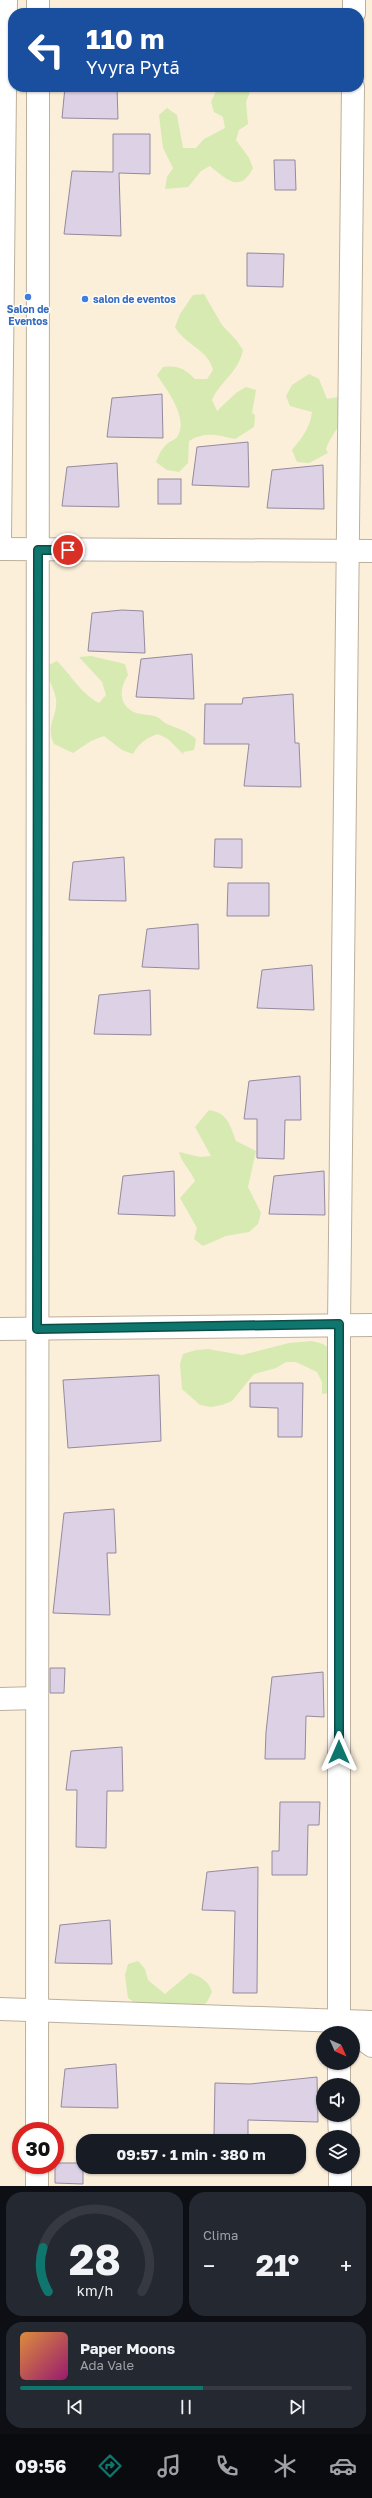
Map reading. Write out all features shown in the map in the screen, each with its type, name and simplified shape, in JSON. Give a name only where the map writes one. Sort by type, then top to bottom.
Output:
[{"type":"street","points":[[0,539],[6,0]]},
{"type":"street","points":[[37,2122],[38,92]]},
{"type":"street","points":[[339,2026],[339,1324],[353,92]]},
{"type":"street","points":[[0,549],[372,551]]},
{"type":"street","points":[[0,1329],[339,1324],[372,1325]]},
{"type":"street","points":[[0,1699],[37,1698]]},
{"type":"street","points":[[0,2009],[321,2026]]},
{"type":"street","points":[[346,2026],[372,2022]]},
{"type":"street","points":[[360,2039],[372,2046]]},
{"type":"street","points":[[37,2174],[37,2186]]},
{"type":"street","points":[[340,2174],[340,2186]]},
{"type":"green space","points":[[216,92],[250,92],[246,102],[248,124],[239,130],[236,140],[249,158],[253,168],[248,176],[243,180],[233,182],[210,166],[201,171],[188,187],[165,189],[167,177],[173,168],[163,148],[159,115],[167,108],[177,115],[183,148],[196,148],[204,139],[225,128],[223,117],[214,112],[211,102]]},
{"type":"green space","points":[[204,294],[222,325],[243,350],[237,365],[212,400],[217,411],[236,393],[246,387],[256,390],[252,413],[255,415],[254,427],[235,439],[211,435],[195,438],[189,441],[188,463],[179,472],[167,470],[156,462],[163,448],[177,437],[181,422],[179,413],[171,396],[157,375],[163,367],[177,367],[184,370],[195,379],[207,379],[213,370],[206,357],[184,338],[175,327],[180,314],[193,295]]},
{"type":"green space","points":[[309,374],[319,379],[327,399],[338,397],[341,406],[342,419],[329,441],[326,449],[328,453],[309,463],[297,462],[292,450],[307,428],[312,412],[290,406],[286,396],[292,385]]},
{"type":"green space","points":[[91,656],[125,664],[128,675],[123,686],[122,696],[126,706],[136,713],[157,717],[167,724],[189,734],[196,739],[194,750],[183,752],[184,755],[168,739],[158,734],[143,741],[133,754],[122,750],[104,736],[91,741],[73,753],[54,744],[51,726],[55,711],[56,699],[48,675],[47,666],[57,661],[81,689],[99,703],[106,695],[102,682],[79,657]]},
{"type":"green space","points":[[209,1110],[224,1117],[230,1125],[236,1141],[256,1151],[248,1187],[261,1213],[258,1224],[249,1232],[226,1236],[203,1246],[194,1239],[197,1228],[180,1198],[195,1181],[182,1160],[179,1152],[200,1157],[211,1156],[195,1127]]},
{"type":"green space","points":[[312,1341],[323,1344],[333,1351],[328,1382],[330,1393],[322,1394],[322,1382],[317,1372],[296,1362],[286,1362],[276,1368],[254,1374],[232,1401],[222,1405],[211,1407],[200,1405],[182,1389],[180,1364],[183,1354],[196,1350],[208,1349],[242,1355],[289,1343]]},
{"type":"green space","points":[[138,1961],[145,1969],[148,1980],[165,1994],[190,1973],[201,1978],[207,1982],[212,1992],[207,2002],[197,2010],[138,2005],[128,1998],[125,1975],[128,1964]]},
{"type":"building","points":[[65,92],[117,92],[118,119],[62,118]]},
{"type":"building","points":[[113,134],[150,134],[150,174],[119,173],[121,236],[64,234],[72,171],[113,172]]},
{"type":"building","points":[[274,160],[295,160],[296,190],[275,190]]},
{"type":"building","points":[[247,253],[284,254],[283,287],[247,286]]},
{"type":"building","points":[[162,394],[163,438],[107,437],[112,398]]},
{"type":"building","points":[[248,442],[249,487],[192,485],[197,447]]},
{"type":"building","points":[[117,463],[119,507],[62,506],[67,467]]},
{"type":"building","points":[[323,465],[324,509],[267,508],[272,470]]},
{"type":"building","points":[[158,479],[181,479],[181,504],[158,504]]},
{"type":"building","points":[[122,610],[143,611],[145,653],[88,651],[92,613]]},
{"type":"building","points":[[192,654],[194,699],[136,697],[141,659]]},
{"type":"building","points":[[293,694],[295,743],[299,743],[301,787],[244,786],[249,744],[204,744],[205,704],[242,704],[243,698]]},
{"type":"building","points":[[215,839],[242,839],[242,868],[214,867]]},
{"type":"building","points":[[124,857],[126,901],[69,900],[73,862]]},
{"type":"building","points":[[228,883],[269,883],[269,916],[227,916]]},
{"type":"building","points":[[198,924],[199,969],[142,967],[147,929]]},
{"type":"building","points":[[312,965],[314,1010],[257,1008],[262,970]]},
{"type":"building","points":[[150,990],[151,1035],[94,1034],[99,995]]},
{"type":"building","points":[[300,1076],[301,1120],[285,1120],[284,1159],[257,1158],[257,1119],[244,1119],[249,1081]]},
{"type":"building","points":[[174,1171],[175,1216],[118,1214],[123,1176]]},
{"type":"building","points":[[324,1171],[325,1215],[269,1214],[274,1176]]},
{"type":"building","points":[[159,1375],[161,1441],[68,1448],[63,1380]]},
{"type":"building","points":[[250,1383],[303,1383],[302,1437],[278,1437],[278,1408],[250,1407]]},
{"type":"building","points":[[114,1509],[116,1553],[107,1553],[110,1615],[53,1613],[64,1513]]},
{"type":"building","points":[[50,1668],[65,1668],[64,1693],[50,1693]]},
{"type":"building","points":[[323,1672],[324,1717],[306,1716],[305,1759],[265,1759],[266,1732],[272,1677]]},
{"type":"building","points":[[122,1747],[123,1791],[107,1791],[106,1848],[76,1847],[77,1790],[66,1790],[71,1751]]},
{"type":"building","points":[[280,1802],[320,1802],[319,1825],[308,1825],[307,1875],[272,1875],[272,1851],[279,1851]]},
{"type":"building","points":[[258,1867],[257,1993],[233,1993],[235,1911],[202,1910],[207,1872]]},
{"type":"building","points":[[110,1920],[112,1964],[55,1963],[60,1925]]},
{"type":"building","points":[[116,2064],[118,2108],[61,2107],[65,2069]]},
{"type":"building","points":[[317,2077],[316,2122],[248,2120],[248,2134],[214,2134],[215,2083],[250,2084]]},
{"type":"building","points":[[64,2163],[76,2163],[76,2174],[83,2174],[83,2184],[55,2183],[55,2174],[64,2174]]},
{"type":"place","name":"Salon de Eventos","points":[[28,297]]},
{"type":"place","name":"salon de eventos","points":[[85,299]]},
{"type":"route","points":[[68,550],[38,550],[37,1329],[339,1324],[339,1752]]}]
